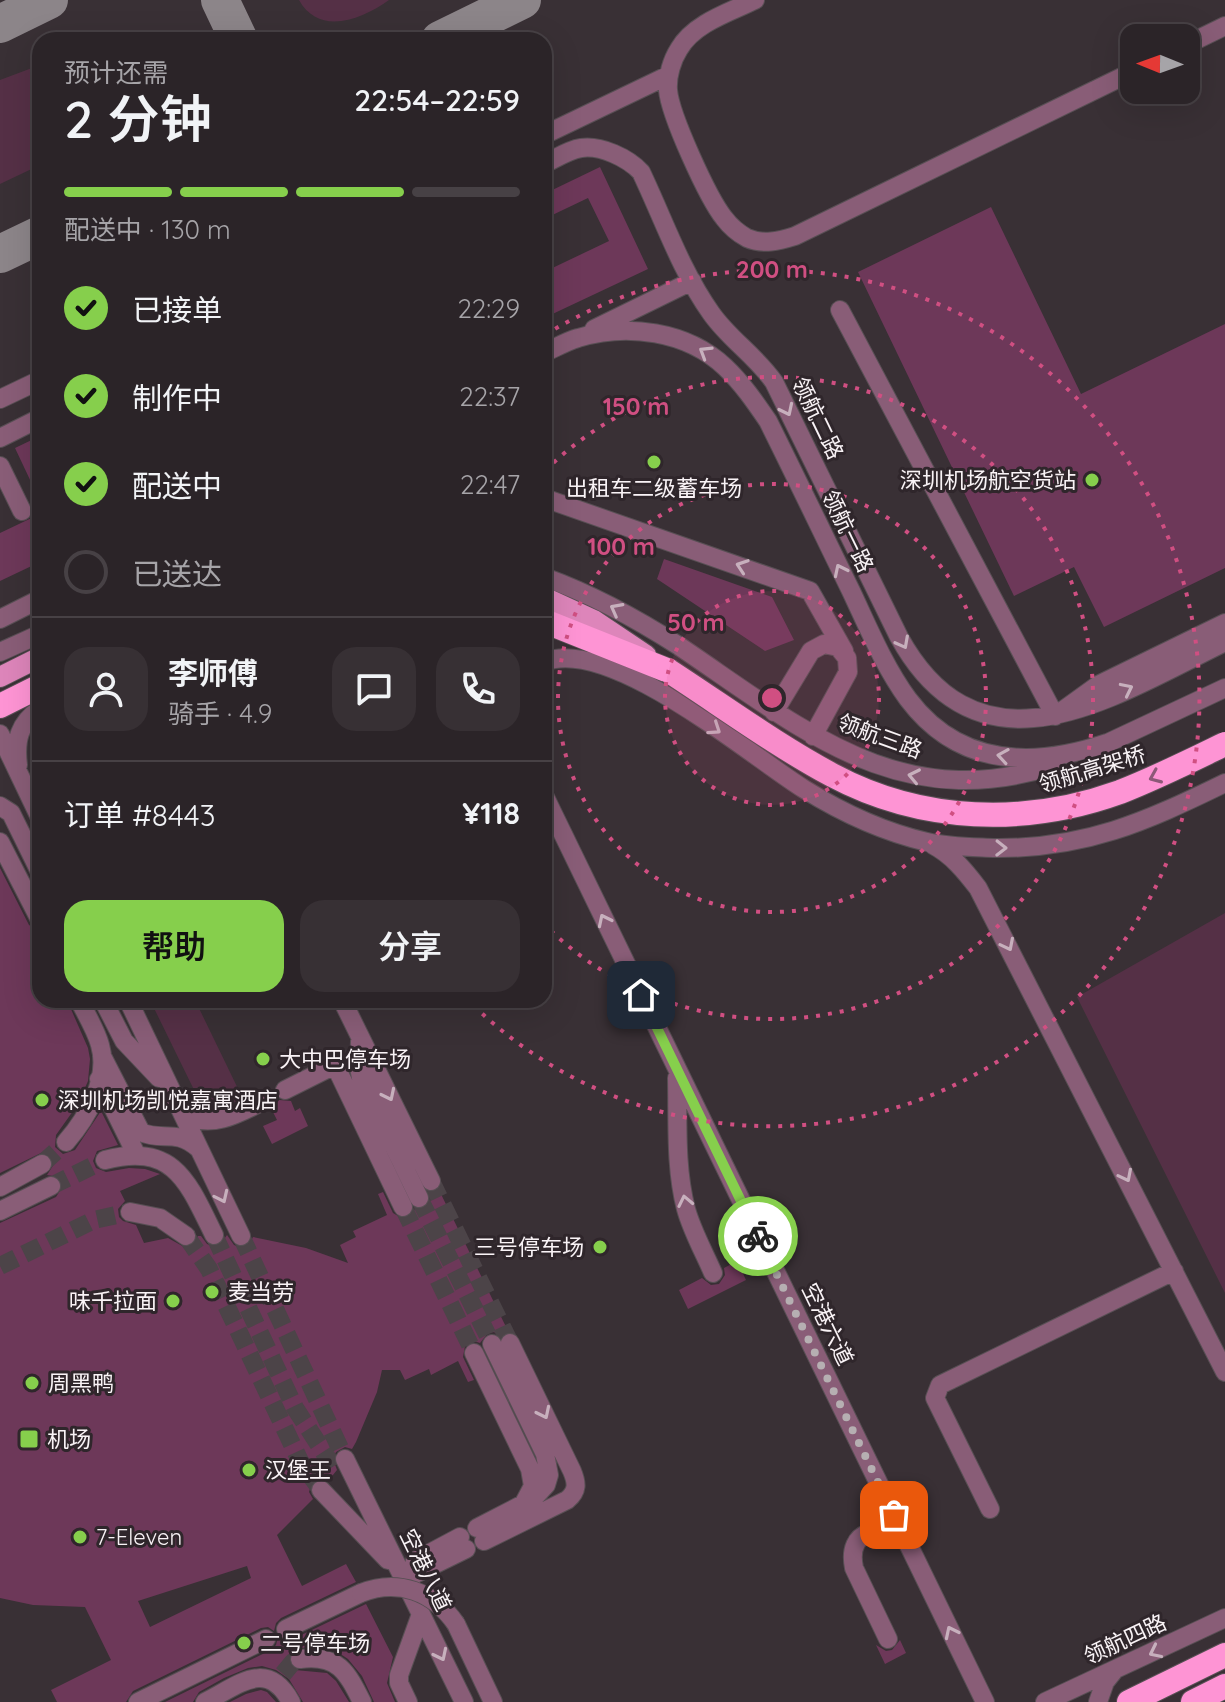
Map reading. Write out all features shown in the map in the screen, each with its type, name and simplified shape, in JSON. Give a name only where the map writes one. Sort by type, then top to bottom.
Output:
[{"type":"highway","points":[[552,625],[670,689]]},
{"type":"highway","name":"领航高架桥","points":[[670,689],[874,794],[912,806],[956,814],[1004,816],[1078,805],[1157,777],[1225,744]]},
{"type":"highway","points":[[0,706],[32,690]]},
{"type":"highway","points":[[1129,1702],[1225,1655]]},
{"type":"highway","points":[[1193,1702],[1225,1686]]},
{"type":"main road","name":"领航高架桥","points":[[552,601],[594,620],[670,689]]},
{"type":"main road","points":[[0,677],[32,661]]},
{"type":"street","points":[[755,0],[713,20],[687,38],[679,48],[669,75],[668,89],[676,124],[721,215],[734,229],[748,238],[763,242],[795,236],[1120,78]]},
{"type":"street","points":[[1200,38],[1225,26]]},
{"type":"street","points":[[552,131],[669,75]]},
{"type":"street","name":"领航二路","points":[[552,161],[583,147],[622,157],[641,172],[692,281],[721,326],[760,362],[774,382],[912,660],[926,678],[961,705],[978,712],[1020,719],[1055,716],[1106,700],[1225,642]]},
{"type":"street","points":[[577,338],[692,281]]},
{"type":"street","points":[[840,310],[1055,716],[1098,685],[1225,623]]},
{"type":"street","name":"领航一路","points":[[552,349],[577,338],[639,330],[685,341],[714,358],[745,388],[768,421],[893,675],[926,720],[970,748],[998,756],[1050,759],[1107,743]]},
{"type":"street","points":[[0,399],[32,384]]},
{"type":"street","points":[[0,438],[32,422]]},
{"type":"street","points":[[0,466],[22,511]]},
{"type":"street","points":[[552,501],[810,591],[849,665],[813,736]]},
{"type":"street","name":"领航三路","points":[[552,581],[623,613],[813,736],[855,756],[920,777],[985,780],[1045,769],[1070,761],[1225,688]]},
{"type":"street","points":[[0,619],[32,603]]},
{"type":"street","points":[[774,712],[811,651],[824,637],[827,619]]},
{"type":"street","points":[[0,652],[32,638]]},
{"type":"street","points":[[817,647],[831,644],[844,651]]},
{"type":"street","points":[[552,660],[566,656],[585,659],[670,689],[803,788],[880,826],[927,842],[945,851],[962,867],[978,888],[1225,1372]]},
{"type":"street","points":[[670,689],[693,657]]},
{"type":"street","points":[[19,775],[16,751],[21,726],[32,716]]},
{"type":"street","points":[[0,734],[32,802]]},
{"type":"street","points":[[833,805],[852,805],[864,796],[869,781],[867,772],[855,756]]},
{"type":"street","points":[[927,842],[1020,848],[1088,840],[1168,811],[1225,783]]},
{"type":"street","points":[[0,806],[11,813],[32,856]]},
{"type":"street","name":"空港六道","points":[[552,809],[985,1702]]},
{"type":"street","points":[[0,842],[32,904]]},
{"type":"street","points":[[83,1008],[102,1055],[141,1132],[150,1136],[177,1136],[200,1150]]},
{"type":"street","points":[[107,1008],[124,1041],[172,1092]]},
{"type":"street","points":[[132,1008],[241,1236]]},
{"type":"street","points":[[346,1008],[431,1181]]},
{"type":"street","points":[[285,1090],[335,1065],[411,1202],[361,1078],[359,1034]]},
{"type":"street","points":[[66,1142],[88,1111],[99,1079],[102,1055]]},
{"type":"street","points":[[677,1070],[679,1155],[684,1198],[692,1226],[713,1273]]},
{"type":"street","points":[[99,1079],[136,1154]]},
{"type":"street","points":[[183,1114],[197,1120],[219,1120],[267,1099]]},
{"type":"street","points":[[105,1160],[136,1154],[165,1162],[186,1180],[214,1235]]},
{"type":"street","points":[[0,1187],[42,1164]]},
{"type":"street","points":[[0,1211],[51,1186]]},
{"type":"street","points":[[130,1212],[160,1218],[186,1236]]},
{"type":"street","points":[[990,1509],[935,1398],[940,1385],[1174,1271]]},
{"type":"street","points":[[474,1353],[530,1469],[533,1486],[527,1500],[481,1535],[567,1500],[576,1486],[572,1471],[501,1344],[548,1465],[546,1485],[541,1493],[519,1507]]},
{"type":"street","name":"空港八道","points":[[340,1465],[408,1582],[464,1702]]},
{"type":"street","points":[[321,1490],[408,1582]]},
{"type":"street","points":[[888,1639],[854,1568],[854,1549],[866,1534],[878,1530],[890,1532],[907,1542]]},
{"type":"street","points":[[408,1582],[412,1567],[421,1556],[463,1543]]},
{"type":"street","points":[[286,1629],[361,1593],[380,1587],[407,1588],[439,1604],[456,1624],[493,1702]]},
{"type":"street","points":[[408,1702],[399,1683],[399,1675],[421,1614]]},
{"type":"street","name":"领航四路","points":[[1045,1702],[1225,1618]]},
{"type":"street","points":[[138,1702],[266,1639]]},
{"type":"street","points":[[300,1659],[313,1657],[337,1664],[345,1670],[362,1702]]},
{"type":"street","points":[[1098,1702],[1105,1682],[1113,1672]]},
{"type":"street","points":[[205,1702],[261,1677],[280,1683],[287,1689]]},
{"type":"shaded area","points":[[299,0],[389,0],[366,14],[329,21],[307,11]]},
{"type":"shaded area","points":[[32,68],[32,169],[0,184],[0,80]]},
{"type":"shaded area","points":[[1225,913],[1225,1293],[1077,997]]},
{"type":"shaded area","points":[[154,1008],[199,1008],[243,1099],[217,1109],[206,1107],[198,1098]]},
{"type":"building","points":[[600,167],[648,269],[552,314],[552,268],[609,241],[588,198],[552,215],[552,190]]},
{"type":"building","name":"深圳机场航空货站","points":[[991,207],[1081,394],[1225,324],[1225,568],[1104,627],[1074,567],[1014,596],[858,272]]},
{"type":"building","points":[[32,440],[32,484],[15,448]]},
{"type":"building","points":[[32,518],[32,566],[0,581],[0,533]]},
{"type":"building","points":[[664,559],[772,597],[794,640],[765,651],[657,579]]},
{"type":"building","points":[[0,868],[32,927],[32,1008],[70,1008],[88,1048],[88,1081],[78,1104],[56,1135],[55,1147],[63,1154],[75,1150],[101,1111],[118,1145],[97,1151],[93,1161],[96,1168],[106,1172],[145,1169],[160,1174],[120,1191],[125,1201],[118,1209],[119,1217],[136,1225],[144,1243],[168,1238],[186,1248],[201,1236],[214,1247],[220,1245],[227,1235],[234,1245],[241,1248],[253,1237],[306,1248],[348,1263],[340,1245],[356,1237],[353,1231],[387,1215],[378,1194],[383,1192],[393,1213],[403,1219],[415,1209],[425,1208],[431,1200],[430,1193],[439,1190],[508,1331],[500,1336],[494,1332],[488,1333],[480,1343],[474,1341],[465,1346],[463,1357],[474,1380],[468,1382],[458,1361],[431,1375],[429,1369],[405,1380],[400,1370],[382,1370],[377,1392],[352,1449],[345,1447],[336,1452],[333,1459],[337,1470],[328,1481],[319,1478],[312,1482],[309,1492],[313,1499],[277,1535],[302,1586],[346,1564],[356,1582],[281,1618],[274,1631],[268,1627],[261,1628],[133,1691],[126,1702],[57,1702],[51,1690],[111,1660],[85,1607],[33,1605],[0,1598],[0,1223],[56,1197],[63,1186],[58,1177],[47,1175],[54,1164],[52,1158],[43,1152],[0,1173]],"holes":[[[247,1566],[251,1578],[150,1627],[138,1601]]]},
{"type":"building","points":[[279,1100],[291,1101],[295,1111],[300,1108],[308,1126],[272,1144],[263,1126],[277,1120],[272,1110]]},
{"type":"building","points":[[737,1261],[746,1280],[688,1309],[679,1290],[702,1278],[711,1285],[719,1284],[725,1275],[724,1268]]},
{"type":"building","points":[[366,1604],[393,1657],[387,1683],[395,1702],[374,1702],[362,1676],[348,1659],[336,1651],[312,1646],[293,1650],[289,1654],[290,1665],[295,1670],[327,1673],[349,1702],[303,1702],[289,1679],[276,1670],[262,1666],[224,1678],[199,1692],[193,1702],[165,1702],[271,1650],[278,1637],[284,1641],[291,1640]]},
{"type":"building","points":[[900,1640],[906,1653],[885,1664],[876,1645],[886,1651],[892,1650]]},
{"type":"building","points":[[261,1690],[276,1702],[230,1702],[246,1694]]},
{"type":"taxiway","points":[[0,24],[49,0]]},
{"type":"taxiway","points":[[220,0],[235,32]]},
{"type":"taxiway","points":[[456,32],[522,0]]},
{"type":"taxiway","points":[[0,254],[32,239]]},
{"type":"tunnel","points":[[42,1164],[66,1142]]},
{"type":"tunnel","points":[[51,1186],[105,1160]]},
{"type":"tunnel","points":[[431,1181],[510,1343]]},
{"type":"tunnel","points":[[419,1198],[492,1344]]},
{"type":"tunnel","points":[[403,1207],[474,1353]]},
{"type":"tunnel","points":[[0,1266],[94,1220],[130,1212]]},
{"type":"tunnel","points":[[214,1235],[295,1408],[336,1471]]},
{"type":"tunnel","points":[[186,1236],[209,1269],[300,1461],[321,1490]]},
{"type":"tunnel","points":[[241,1236],[345,1459]]},
{"type":"tunnel","points":[[283,1674],[300,1659]]},
{"type":"way so far","points":[[758,1236],[894,1515]]},
{"type":"place","name":"出租车二级蓄车场","points":[[654,462]]},
{"type":"place","name":"深圳机场航空货站","points":[[1092,480]]},
{"type":"place","name":"大中巴停车场","points":[[263,1059]]},
{"type":"place","name":"深圳机场凯悦嘉寓酒店","points":[[42,1100]]},
{"type":"place","name":"三号停车场","points":[[600,1247]]},
{"type":"place","name":"麦当劳","points":[[212,1292]]},
{"type":"place","name":"味千拉面","points":[[173,1301]]},
{"type":"place","name":"周黑鸭","points":[[32,1383]]},
{"type":"place","name":"机场","points":[[29,1439]]},
{"type":"place","name":"汉堡王","points":[[249,1470]]},
{"type":"place","name":"7-Eleven","points":[[80,1537]]},
{"type":"place","name":"二号停车场","points":[[244,1643]]},
{"type":"route","points":[[641,995],[758,1236]]}]
